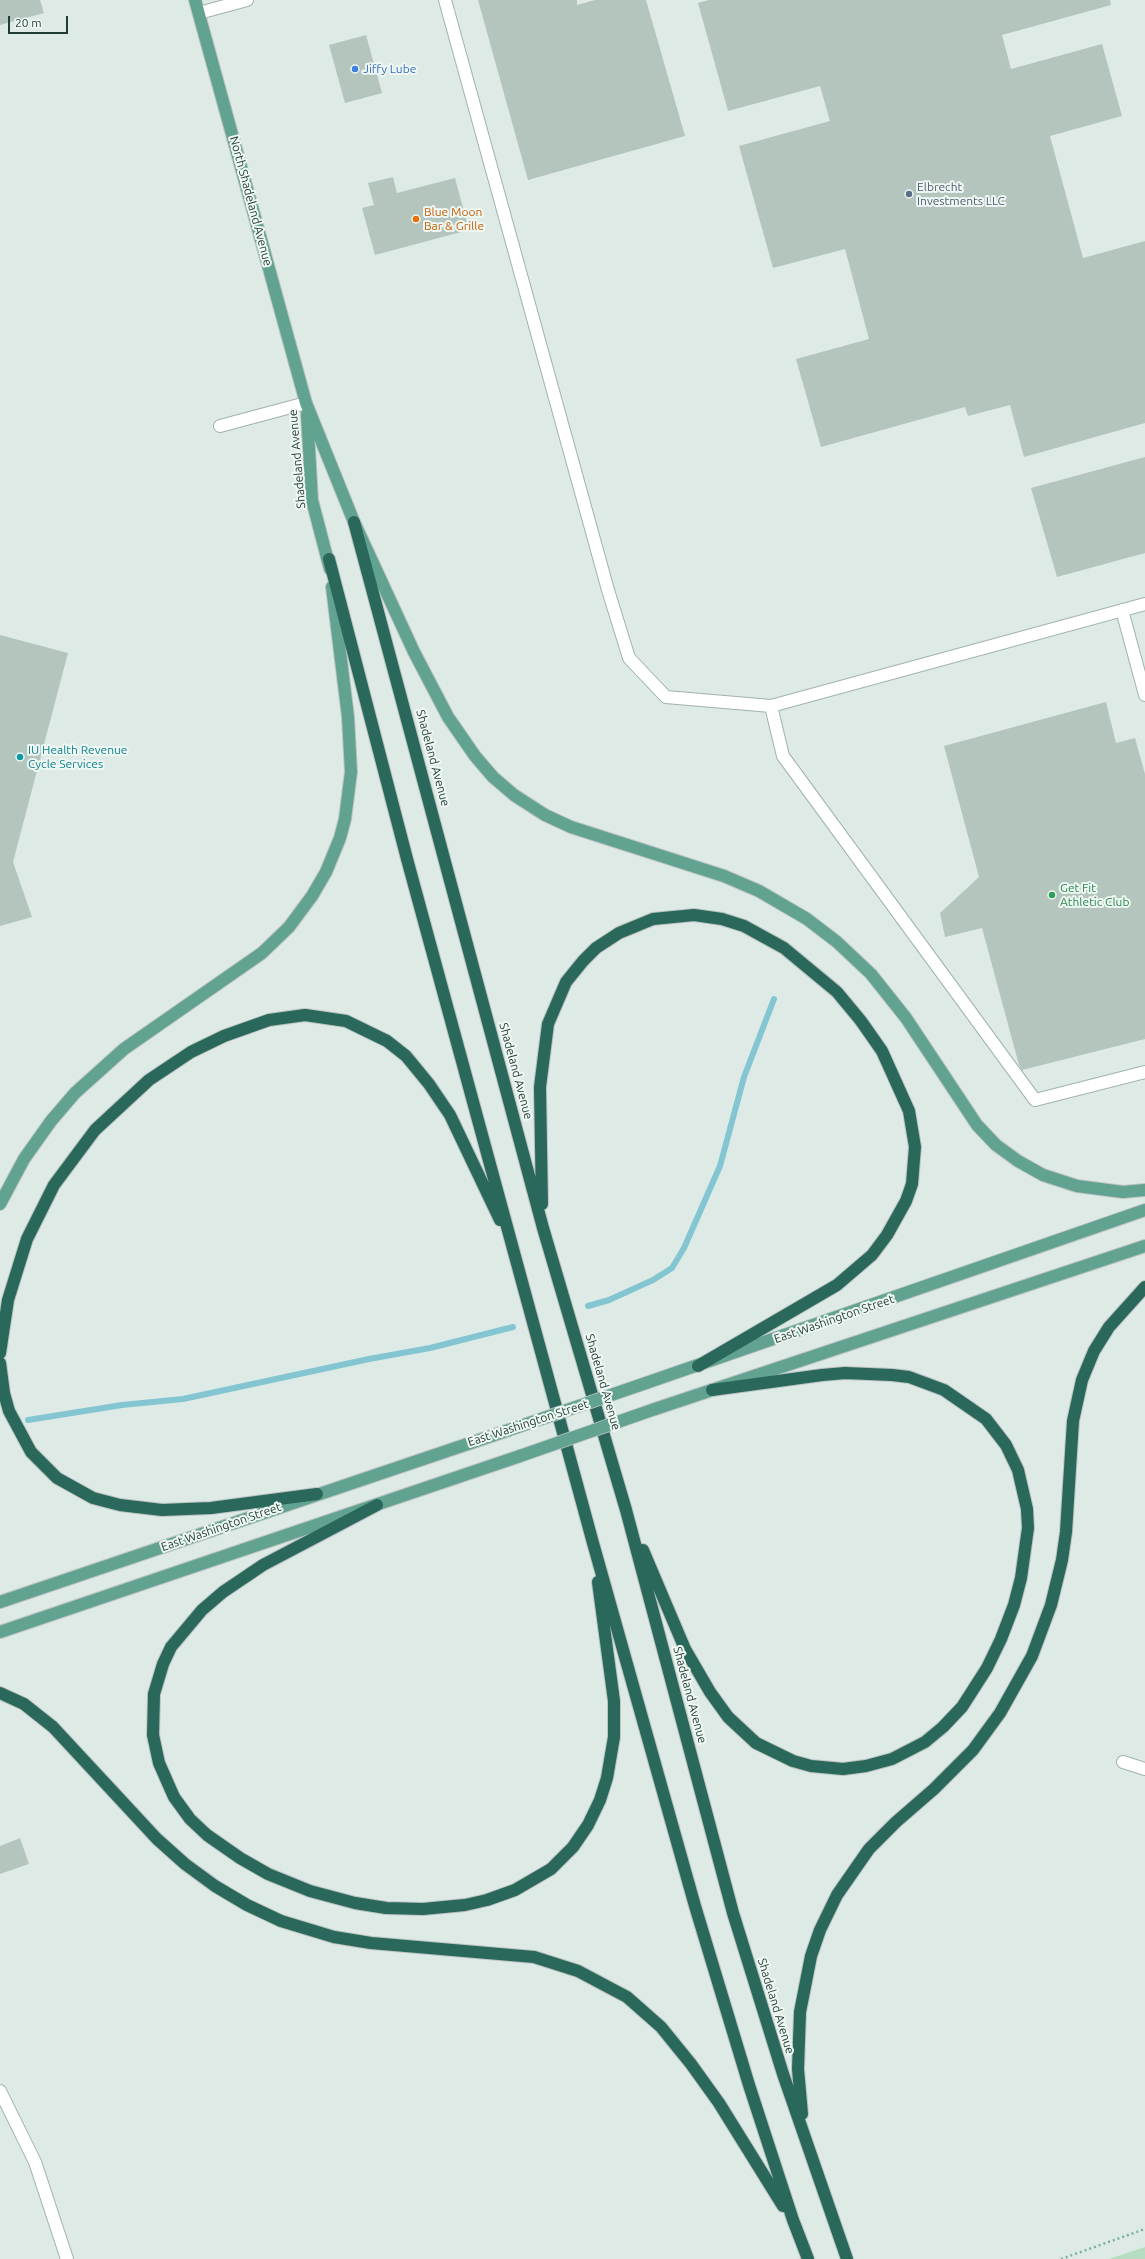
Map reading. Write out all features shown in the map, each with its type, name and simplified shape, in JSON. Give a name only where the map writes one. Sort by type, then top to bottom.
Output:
[{"type":"highway","name":"Shadeland Avenue","points":[[354,522],[543,1228],[626,1510],[733,1913],[806,2145],[846,2259]]},
{"type":"highway","name":"Shadeland Avenue","points":[[329,559],[407,859],[593,1544],[719,1992],[792,2220],[808,2259]]},
{"type":"highway","points":[[543,1228],[540,1087],[548,1024],[566,982],[596,948],[619,933],[649,921],[694,915],[704,916],[744,926],[756,932],[784,948],[826,982],[849,1006],[877,1043],[906,1102],[913,1124],[915,1147],[912,1184],[906,1201],[887,1235],[872,1255],[837,1285],[698,1366]]},
{"type":"highway","points":[[0,1353],[7,1307],[15,1273],[36,1218],[61,1174],[95,1130],[149,1080],[191,1052],[224,1036],[269,1020],[305,1015],[346,1022],[387,1041],[406,1056],[429,1084],[450,1115],[513,1246]]},
{"type":"highway","points":[[806,2145],[800,2096],[798,2041],[802,1993],[816,1942],[837,1895],[870,1849],[896,1822],[939,1784],[973,1750],[1000,1713],[1032,1656],[1051,1605],[1062,1560],[1066,1532],[1073,1421],[1082,1380],[1094,1351],[1109,1327],[1145,1287]]},
{"type":"highway","points":[[0,1363],[4,1393],[9,1411],[31,1452],[57,1478],[93,1498],[120,1505],[162,1510],[212,1508],[317,1494]]},
{"type":"highway","points":[[626,1510],[691,1661],[710,1692],[728,1717],[756,1743],[793,1761],[811,1766],[843,1769],[866,1766],[892,1759],[909,1752],[936,1734],[962,1707],[987,1668],[1001,1639],[1014,1605],[1025,1551],[1028,1528],[1024,1487],[1016,1464],[998,1433],[986,1419],[967,1404],[944,1390],[910,1377],[845,1373],[712,1390]]},
{"type":"highway","points":[[376,1505],[263,1565],[241,1579],[202,1610],[185,1628],[166,1655],[155,1690],[153,1714],[156,1755],[165,1780],[176,1801],[200,1829],[240,1858],[268,1874],[310,1891],[355,1904],[386,1908],[423,1909],[487,1900],[515,1890],[551,1869],[573,1848],[588,1825],[600,1800],[607,1778],[612,1752],[615,1720],[593,1544]]},
{"type":"highway","points":[[0,1693],[24,1704],[53,1727],[157,1839],[185,1864],[215,1886],[247,1905],[281,1921],[334,1937],[371,1943],[534,1957],[578,1970],[627,1997],[662,2027],[691,2064],[719,2103],[792,2220]]},
{"type":"main road","name":"North Shadeland Avenue","points":[[195,0],[306,403]]},
{"type":"main road","name":"Shadeland Avenue","points":[[306,403],[354,522]]},
{"type":"main road","name":"Shadeland Avenue","points":[[306,403],[312,500],[329,559]]},
{"type":"main road","points":[[354,522],[414,652],[448,716],[475,756],[507,788],[530,806],[571,827],[724,876],[759,891],[807,919],[858,960],[883,988],[972,1117],[1004,1151],[1043,1175],[1077,1186],[1123,1192],[1145,1190]]},
{"type":"main road","points":[[0,1204],[28,1154],[51,1121],[75,1093],[124,1049],[262,953],[289,927],[312,896],[326,872],[340,838],[345,819],[350,791],[351,763],[348,717],[329,559]]},
{"type":"main road","name":"East Washington Street","points":[[0,1602],[698,1366],[1145,1210]]},
{"type":"main road","points":[[0,1632],[183,1568],[376,1505],[655,1409],[1145,1246]]},
{"type":"lane","points":[[199,13],[247,0]]},
{"type":"lane","points":[[445,0],[608,590],[629,658],[666,697],[771,706],[1145,604]]},
{"type":"lane","points":[[220,426],[306,403]]},
{"type":"lane","points":[[1122,610],[1145,695]]},
{"type":"lane","points":[[771,706],[783,756],[1035,1100],[1145,1072]]},
{"type":"lane","points":[[1123,1762],[1145,1769]]},
{"type":"lane","points":[[0,2091],[35,2162],[68,2259]]},
{"type":"path","points":[[1061,2259],[1145,2230]]},
{"type":"green space","points":[[1145,2247],[1145,2259],[1109,2259]]},
{"type":"building","points":[[0,0],[40,0],[44,13],[0,25]]},
{"type":"building","points":[[478,0],[577,0],[577,5],[595,0],[646,0],[685,136],[528,180]]},
{"type":"building","name":"Elbrecht Investments LLC","points":[[709,0],[1110,0],[1111,5],[1002,35],[1011,69],[1102,44],[1122,116],[1050,136],[1083,258],[1145,241],[1145,423],[1024,457],[1010,405],[968,416],[965,407],[821,447],[796,359],[869,339],[845,249],[773,268],[739,146],[830,121],[820,86],[728,111],[698,3]]},
{"type":"building","name":"Jiffy Lube","points":[[366,35],[382,93],[345,103],[329,45]]},
{"type":"building","name":"Blue Moon Bar & Grille","points":[[393,177],[397,193],[455,178],[469,230],[375,255],[362,208],[374,205],[368,183]]},
{"type":"building","points":[[1145,457],[1145,553],[1057,577],[1031,488]]},
{"type":"building","name":"IU Health Revenue Cycle Services","points":[[0,635],[68,653],[13,862],[32,917],[0,926]]},
{"type":"building","name":"Get Fit Athletic Club","points":[[1106,702],[1116,743],[1135,738],[1145,774],[1145,1039],[1022,1070],[1019,1065],[982,928],[945,937],[940,913],[979,877],[944,746]]},
{"type":"building","points":[[20,1838],[29,1864],[0,1874],[0,1846]]},
{"type":"waterway","points":[[588,1306],[609,1300],[653,1280],[672,1268],[684,1248],[720,1166],[744,1077],[774,999]]},
{"type":"waterway","points":[[28,1420],[122,1405],[183,1399],[369,1359],[430,1348],[513,1327]]},
{"type":"place","name":"Jiffy Lube","points":[[355,69]]},
{"type":"place","name":"Elbrecht Investments LLC","points":[[909,194]]},
{"type":"place","name":"Blue Moon Bar & Grille","points":[[416,219]]},
{"type":"place","name":"IU Health Revenue Cycle Services","points":[[20,757]]},
{"type":"place","name":"Get Fit Athletic Club","points":[[1052,895]]}]
